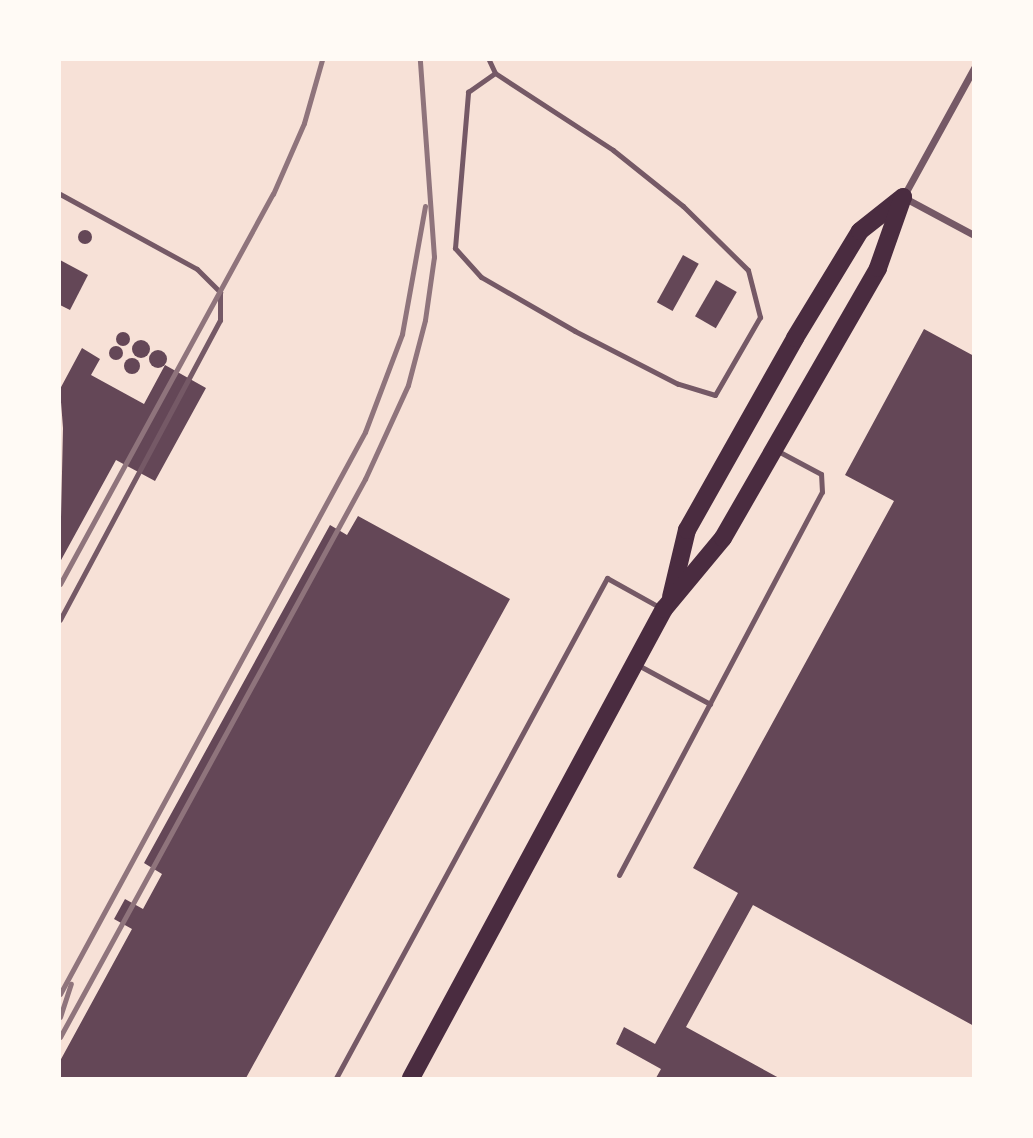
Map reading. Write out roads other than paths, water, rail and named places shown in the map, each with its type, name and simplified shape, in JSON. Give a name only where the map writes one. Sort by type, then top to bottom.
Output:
[{"type":"main road","points":[[667,605],[687,530],[796,338],[860,231],[903,197]]},
{"type":"main road","points":[[411,1079],[667,605],[723,538],[878,268],[903,197]]},
{"type":"street","points":[[974,68],[903,197],[974,235]]},
{"type":"lane","points":[[489,60],[495,73],[613,150],[683,206],[748,270],[760,317],[715,395],[678,384],[575,331],[481,277],[455,248],[468,92],[495,73]]},
{"type":"lane","points":[[60,194],[197,269],[220,292],[220,320],[60,620]]},
{"type":"lane","points":[[619,875],[822,492],[821,474],[774,448]]},
{"type":"lane","points":[[336,1079],[607,578],[667,605]]},
{"type":"lane","points":[[635,663],[710,705]]},
{"type":"railway","points":[[60,584],[273,194],[304,123],[322,60]]},
{"type":"railway","points":[[60,1037],[365,479],[408,385],[425,320],[434,257],[420,60]]},
{"type":"railway","points":[[60,994],[365,432],[402,334],[425,206]]},
{"type":"railway","points":[[60,1017],[71,984]]}]
